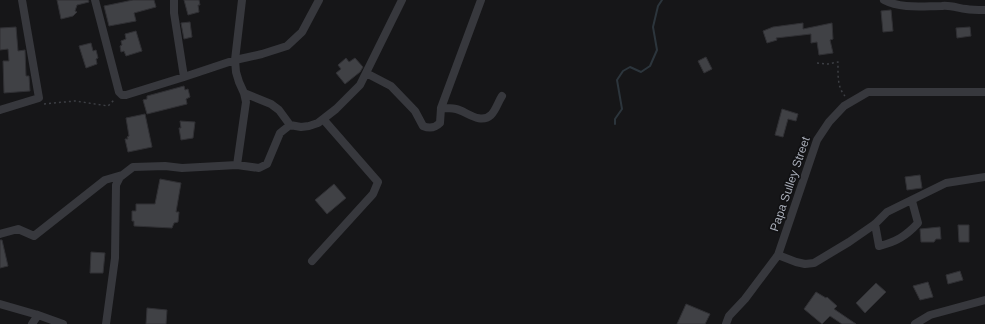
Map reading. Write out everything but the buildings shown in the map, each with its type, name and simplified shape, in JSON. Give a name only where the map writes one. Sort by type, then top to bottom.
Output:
[{"type":"street","points":[[0,110],[39,98],[22,0]]},
{"type":"street","points":[[95,0],[118,92],[126,95],[235,60],[262,54],[287,46],[302,32],[319,0]]},
{"type":"street","points":[[174,0],[175,24],[184,77]]},
{"type":"street","points":[[237,165],[246,110],[246,102],[236,72],[235,60],[242,0]]},
{"type":"street","points":[[244,93],[275,107],[290,125],[295,127],[308,126],[318,123],[336,110],[360,85],[402,0]]},
{"type":"street","points":[[366,73],[391,86],[415,111],[423,126],[432,128],[437,126],[440,123],[440,108],[481,0]]},
{"type":"street","points":[[884,0],[892,4],[899,5],[931,7],[942,6],[968,10],[985,10]]},
{"type":"street","name":"Papa Sulley Street","points":[[726,324],[729,316],[746,299],[778,255],[817,140],[829,122],[844,106],[868,92],[985,92]]},
{"type":"street","points":[[440,108],[455,108],[473,117],[485,118],[492,113],[502,96]]},
{"type":"street","points":[[312,262],[374,194],[378,182],[323,119]]},
{"type":"street","points":[[106,324],[115,258],[116,185],[122,176],[133,167],[165,166],[182,168],[237,165],[259,168],[264,166],[269,161],[280,133],[290,125]]},
{"type":"street","points":[[0,234],[18,228],[34,236],[105,180],[122,176]]},
{"type":"street","points":[[778,255],[796,262],[805,264],[814,263],[849,242],[875,224],[888,212],[946,183],[985,177]]},
{"type":"street","points":[[875,224],[879,246],[892,243],[910,232],[918,223],[912,201]]},
{"type":"street","points":[[915,324],[930,315],[985,300]]},
{"type":"street","points":[[0,304],[63,324]]},
{"type":"street","points":[[32,324],[38,315]]},
{"type":"path","points":[[817,63],[828,64],[838,62],[838,78],[842,93],[850,102]]},
{"type":"path","points":[[32,100],[43,104],[75,101],[108,106],[120,93]]},
{"type":"waterway","points":[[615,124],[615,119],[622,109],[617,80],[623,71],[630,67],[641,72],[650,66],[657,50],[653,27],[658,6],[662,0]]}]
